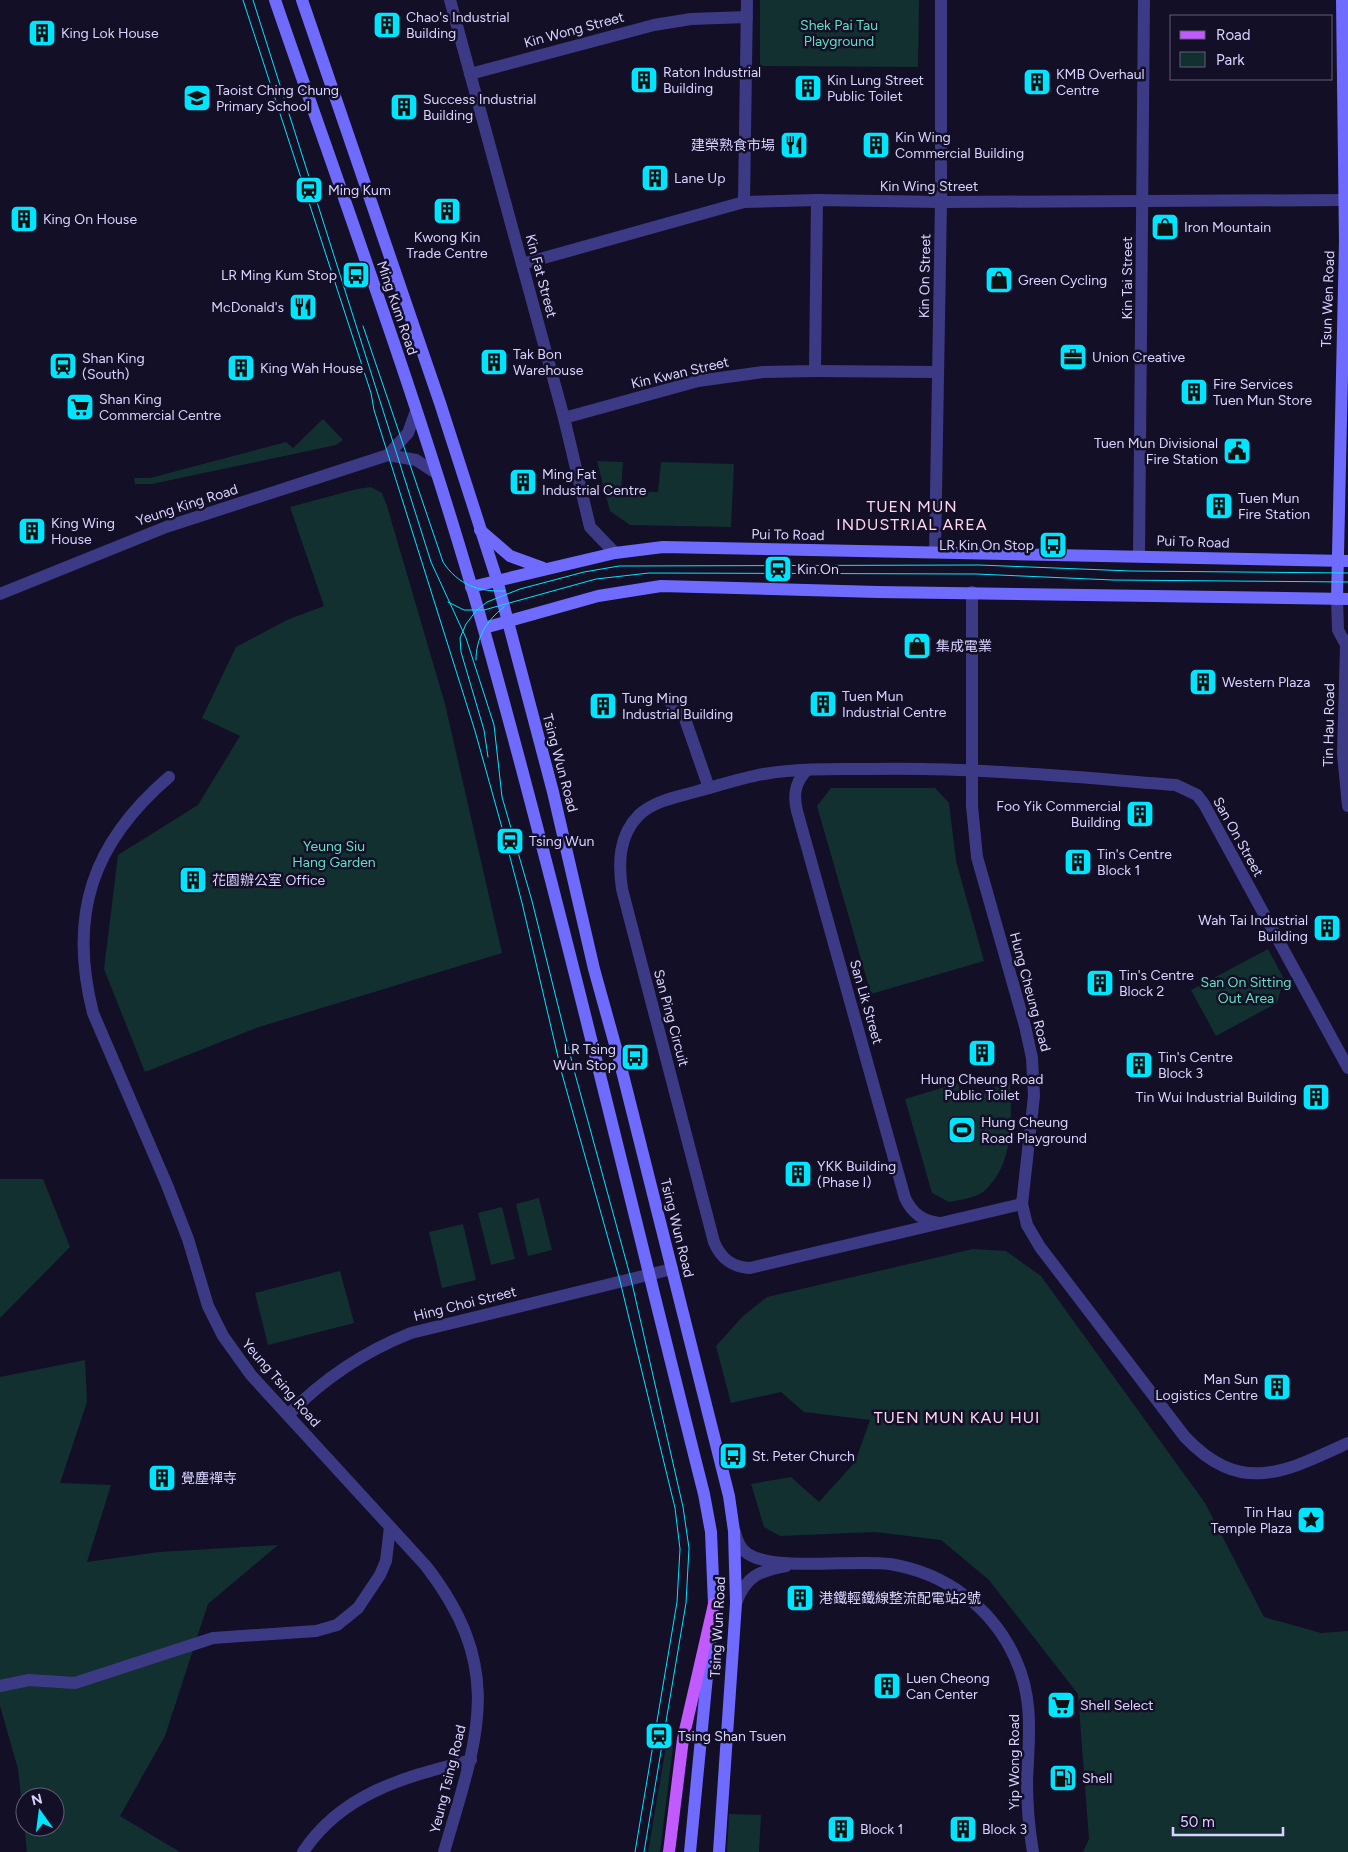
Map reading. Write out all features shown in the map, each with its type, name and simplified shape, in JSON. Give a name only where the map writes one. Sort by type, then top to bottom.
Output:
[{"type":"main road","name":"Ming Kum Road","points":[[275,0],[416,411],[484,628]]},
{"type":"main road","name":"Ming Kum Road","points":[[302,0],[440,403],[497,580],[507,622]]},
{"type":"main road","name":"Tsun Wen Road","points":[[1342,0],[1346,200],[1342,599]]},
{"type":"main road","points":[[480,530],[510,556],[545,569]]},
{"type":"main road","name":"Pui To Road","points":[[471,587],[614,553],[663,547],[1343,561]]},
{"type":"main road","points":[[484,628],[598,596],[661,586],[1342,599]]},
{"type":"main road","name":"Tsing Wun Road","points":[[507,622],[553,792],[594,969],[720,1458],[734,1531],[736,1603],[719,1852]]},
{"type":"main road","name":"Tsing Wun Road","points":[[484,628],[567,939],[704,1494],[711,1532],[714,1604],[690,1852]]},
{"type":"main road","points":[[669,1852],[683,1739],[714,1604]]},
{"type":"street","name":"Kin Fat Street","points":[[450,0],[564,418],[590,527],[614,553]]},
{"type":"street","points":[[744,202],[747,0]]},
{"type":"street","name":"Kin On Street","points":[[935,552],[941,202],[941,0]]},
{"type":"street","name":"Kin Tai Street","points":[[1139,556],[1144,0]]},
{"type":"street","name":"Kin Wong Street","points":[[470,74],[654,25],[691,19],[747,17]]},
{"type":"street","points":[[815,371],[817,200]]},
{"type":"street","name":"Kin Wing Street","points":[[522,264],[744,202],[817,200],[941,202],[1346,200]]},
{"type":"street","name":"Kin Kwan Street","points":[[564,418],[698,381],[763,372],[937,372]]},
{"type":"street","name":"Yeung King Road","points":[[388,455],[408,433],[416,411]]},
{"type":"street","name":"Yeung King Road","points":[[0,594],[150,533],[388,455],[416,460],[436,473]]},
{"type":"street","name":"Hung Cheung Road","points":[[972,592],[972,769],[973,825],[976,849],[1025,1026],[1032,1058],[1034,1096],[1022,1204],[1027,1225],[1040,1247],[1185,1437],[1198,1451],[1214,1462],[1250,1474],[1270,1474],[1289,1470],[1348,1443]]},
{"type":"street","name":"Tin Hau Road","points":[[1342,599],[1338,630],[1347,643],[1343,754],[1348,806]]},
{"type":"street","points":[[668,700],[684,716],[709,788]]},
{"type":"street","name":"San Ping Circuit","points":[[972,769],[807,770],[764,774],[709,788],[661,802],[641,814],[624,838],[619,867],[622,889],[718,1251],[728,1262],[750,1268],[1022,1204]]},
{"type":"street","name":"San On Street","points":[[972,769],[1176,785],[1197,795],[1210,814],[1348,1068]]},
{"type":"street","name":"San Lik Street","points":[[807,770],[801,776],[795,792],[797,811],[905,1198],[914,1213],[921,1218],[930,1222],[942,1223]]},
{"type":"street","name":"Yeung Tsing Road","points":[[168,777],[146,796],[127,818],[110,843],[98,869],[88,897],[84,926],[82,955],[86,984],[100,1031],[188,1239],[208,1306],[216,1325],[236,1356],[438,1582],[462,1623],[472,1658],[478,1691],[478,1725],[471,1760],[444,1852]]},
{"type":"street","name":"Hing Choi Street","points":[[288,1416],[324,1381],[344,1366],[388,1342],[411,1333],[672,1269]]},
{"type":"street","points":[[0,1686],[29,1680],[75,1682],[213,1638],[316,1631],[337,1626],[358,1608],[380,1575],[386,1561],[390,1527]]},
{"type":"street","name":"Yip Wong Road","points":[[734,1531],[742,1549],[752,1556],[798,1564]]},
{"type":"street","name":"Yip Wong Road","points":[[736,1603],[743,1585],[752,1577],[767,1570],[798,1564],[876,1563],[922,1572],[962,1593],[997,1627],[1015,1657],[1027,1692],[1030,1730],[1027,1800],[1034,1852]]},
{"type":"street","points":[[303,1852],[325,1826],[367,1794],[391,1782],[471,1760]]},
{"type":"green space","name":"Shek Pai Tau Playground","points":[[760,0],[919,0],[918,67],[760,66]]},
{"type":"green space","points":[[323,419],[343,440],[336,445],[152,484],[135,484],[134,478],[150,478],[286,442],[293,448]]},
{"type":"green space","points":[[597,461],[623,462],[621,491],[658,492],[661,462],[734,464],[731,527],[630,525],[610,511]]},
{"type":"green space","name":"Yeung Siu Hang Garden","points":[[371,487],[382,493],[387,506],[445,704],[502,953],[256,1028],[145,1072],[104,969],[118,855],[198,805],[240,736],[202,718],[236,647],[287,620],[324,606],[290,507]]},
{"type":"green space","points":[[831,788],[935,788],[949,803],[956,861],[984,961],[871,994],[817,806]]},
{"type":"green space","name":"San On Sitting Out Area","points":[[1268,949],[1284,979],[1277,1003],[1216,1036],[1191,990]]},
{"type":"green space","name":"Hung Cheung Road Playground","points":[[958,1083],[962,1096],[1010,1083],[1011,1127],[1006,1156],[1001,1169],[993,1181],[980,1194],[949,1202],[932,1193],[905,1099]]},
{"type":"green space","points":[[0,1179],[43,1179],[70,1247],[0,1318]]},
{"type":"green space","points":[[539,1198],[552,1250],[528,1256],[516,1204]]},
{"type":"green space","points":[[502,1207],[515,1259],[491,1265],[478,1213]]},
{"type":"green space","points":[[463,1224],[476,1280],[442,1288],[429,1232]]},
{"type":"green space","points":[[973,1249],[1006,1251],[1041,1276],[1205,1503],[1264,1617],[1321,1633],[1348,1631],[1348,1852],[1083,1852],[1089,1839],[1078,1694],[989,1580],[941,1540],[875,1532],[780,1536],[764,1527],[751,1484],[791,1477],[819,1502],[855,1462],[870,1420],[804,1412],[781,1392],[731,1403],[716,1346],[743,1316],[767,1297]]},
{"type":"green space","points":[[340,1271],[354,1323],[268,1345],[255,1293]]},
{"type":"green space","points":[[85,1360],[87,1402],[60,1483],[111,1485],[87,1562],[159,1552],[278,1545],[208,1604],[165,1736],[120,1816],[180,1852],[27,1852],[25,1837],[65,1837],[65,1787],[20,1787],[18,1769],[0,1706],[0,1377]]},
{"type":"green space","points":[[666,1746],[673,1747],[660,1852],[648,1852]]},
{"type":"green space","points":[[729,1814],[761,1815],[759,1852],[727,1852]]},
{"type":"tram line","points":[[243,0],[371,393],[374,410],[475,731],[522,903],[562,1074],[620,1281],[675,1508],[680,1549],[677,1602],[635,1852]]},
{"type":"tram line","points":[[253,0],[431,562],[466,638],[494,725],[502,797],[532,901],[574,1070],[631,1279],[683,1507],[689,1548],[686,1603],[644,1852]]},
{"type":"tram line","points":[[363,326],[443,562],[455,576],[470,586],[486,590],[505,591]]},
{"type":"tram line","points":[[488,757],[484,730],[461,652],[460,638],[466,624],[476,611],[487,602],[520,589],[584,572],[619,566],[979,565],[1131,571],[1348,573]]},
{"type":"tram line","points":[[448,602],[464,610],[484,610],[596,579],[649,573],[976,574],[1113,580],[1348,582]]},
{"type":"tram line","points":[[476,660],[476,652],[483,630],[504,607]]},
{"type":"place","name":"Chao's Industrial Building","points":[[387,25]]},
{"type":"place","name":"King Lok House","points":[[42,33]]},
{"type":"place","name":"Raton Industrial Building","points":[[644,80]]},
{"type":"place","name":"KMB Overhaul Centre","points":[[1037,82]]},
{"type":"place","name":"Kin Lung Street Public Toilet","points":[[808,88]]},
{"type":"place","name":"Taoist Ching Chung Primary School","points":[[197,98]]},
{"type":"place","name":"Success Industrial Building","points":[[404,107]]},
{"type":"place","name":"建榮熟食市場","points":[[794,145]]},
{"type":"place","name":"Kin Wing Commercial Building","points":[[876,145]]},
{"type":"place","name":"Lane Up","points":[[655,178]]},
{"type":"place","name":"Ming Kum","points":[[309,190]]},
{"type":"place","name":"Kwong Kin Trade Centre","points":[[447,211]]},
{"type":"place","name":"King On House","points":[[24,219]]},
{"type":"place","name":"Iron Mountain","points":[[1165,227]]},
{"type":"place","name":"LR Ming Kum Stop","points":[[356,275]]},
{"type":"place","name":"Green Cycling","points":[[999,280]]},
{"type":"place","name":"McDonald's","points":[[303,307]]},
{"type":"place","name":"Union Creative","points":[[1073,357]]},
{"type":"place","name":"Tak Bon Warehouse","points":[[494,362]]},
{"type":"place","name":"Shan King (South)","points":[[63,366]]},
{"type":"place","name":"King Wah House","points":[[241,368]]},
{"type":"place","name":"Fire Services Tuen Mun Store","points":[[1194,392]]},
{"type":"place","name":"Shan King Commercial Centre","points":[[80,407]]},
{"type":"place","name":"Tuen Mun Divisional Fire Station","points":[[1237,451]]},
{"type":"place","name":"Ming Fat Industrial Centre","points":[[523,482]]},
{"type":"place","name":"Tuen Mun Fire Station","points":[[1219,506]]},
{"type":"place","name":"King Wing House","points":[[32,531]]},
{"type":"place","name":"LR Kin On Stop","points":[[1053,545]]},
{"type":"place","name":"Kin On","points":[[778,569]]},
{"type":"place","name":"集成電業","points":[[917,646]]},
{"type":"place","name":"Western Plaza","points":[[1203,682]]},
{"type":"place","name":"Tuen Mun Industrial Centre","points":[[823,704]]},
{"type":"place","name":"Tung Ming Industrial Building","points":[[603,706]]},
{"type":"place","name":"Foo Yik Commercial Building","points":[[1140,814]]},
{"type":"place","name":"Tsing Wun","points":[[510,841]]},
{"type":"place","name":"Tin's Centre Block 1","points":[[1078,862]]},
{"type":"place","name":"花園辦公室 Office","points":[[193,880]]},
{"type":"place","name":"Wah Tai Industrial Building","points":[[1327,928]]},
{"type":"place","name":"Tin's Centre Block 2","points":[[1100,983]]},
{"type":"place","name":"Hung Cheung Road Public Toilet","points":[[982,1053]]},
{"type":"place","name":"LR Tsing Wun Stop","points":[[635,1057]]},
{"type":"place","name":"Tin's Centre Block 3","points":[[1139,1065]]},
{"type":"place","name":"Tin Wui Industrial Building","points":[[1316,1097]]},
{"type":"place","name":"Hung Cheung Road Playground","points":[[962,1130]]},
{"type":"place","name":"YKK Building (Phase I)","points":[[798,1174]]},
{"type":"place","name":"Man Sun Logistics Centre","points":[[1277,1387]]},
{"type":"place","name":"St. Peter Church","points":[[733,1456]]},
{"type":"place","name":"覺塵禪寺","points":[[162,1478]]},
{"type":"place","name":"Tin Hau Temple Plaza","points":[[1311,1520]]},
{"type":"place","name":"港鐵輕鐵線整流配電站2號","points":[[800,1598]]},
{"type":"place","name":"Luen Cheong Can Center","points":[[887,1686]]},
{"type":"place","name":"Shell Select","points":[[1061,1705]]},
{"type":"place","name":"Tsing Shan Tsuen","points":[[659,1736]]},
{"type":"place","name":"Shell","points":[[1063,1778]]},
{"type":"place","name":"Block 1","points":[[841,1829]]},
{"type":"place","name":"Block 3","points":[[963,1829]]},
{"type":"district","name":"TUEN MUN INDUSTRIAL AREA","points":[[912,515]]},
{"type":"district","name":"TUEN MUN KAU HUI","points":[[957,1417]]}]
